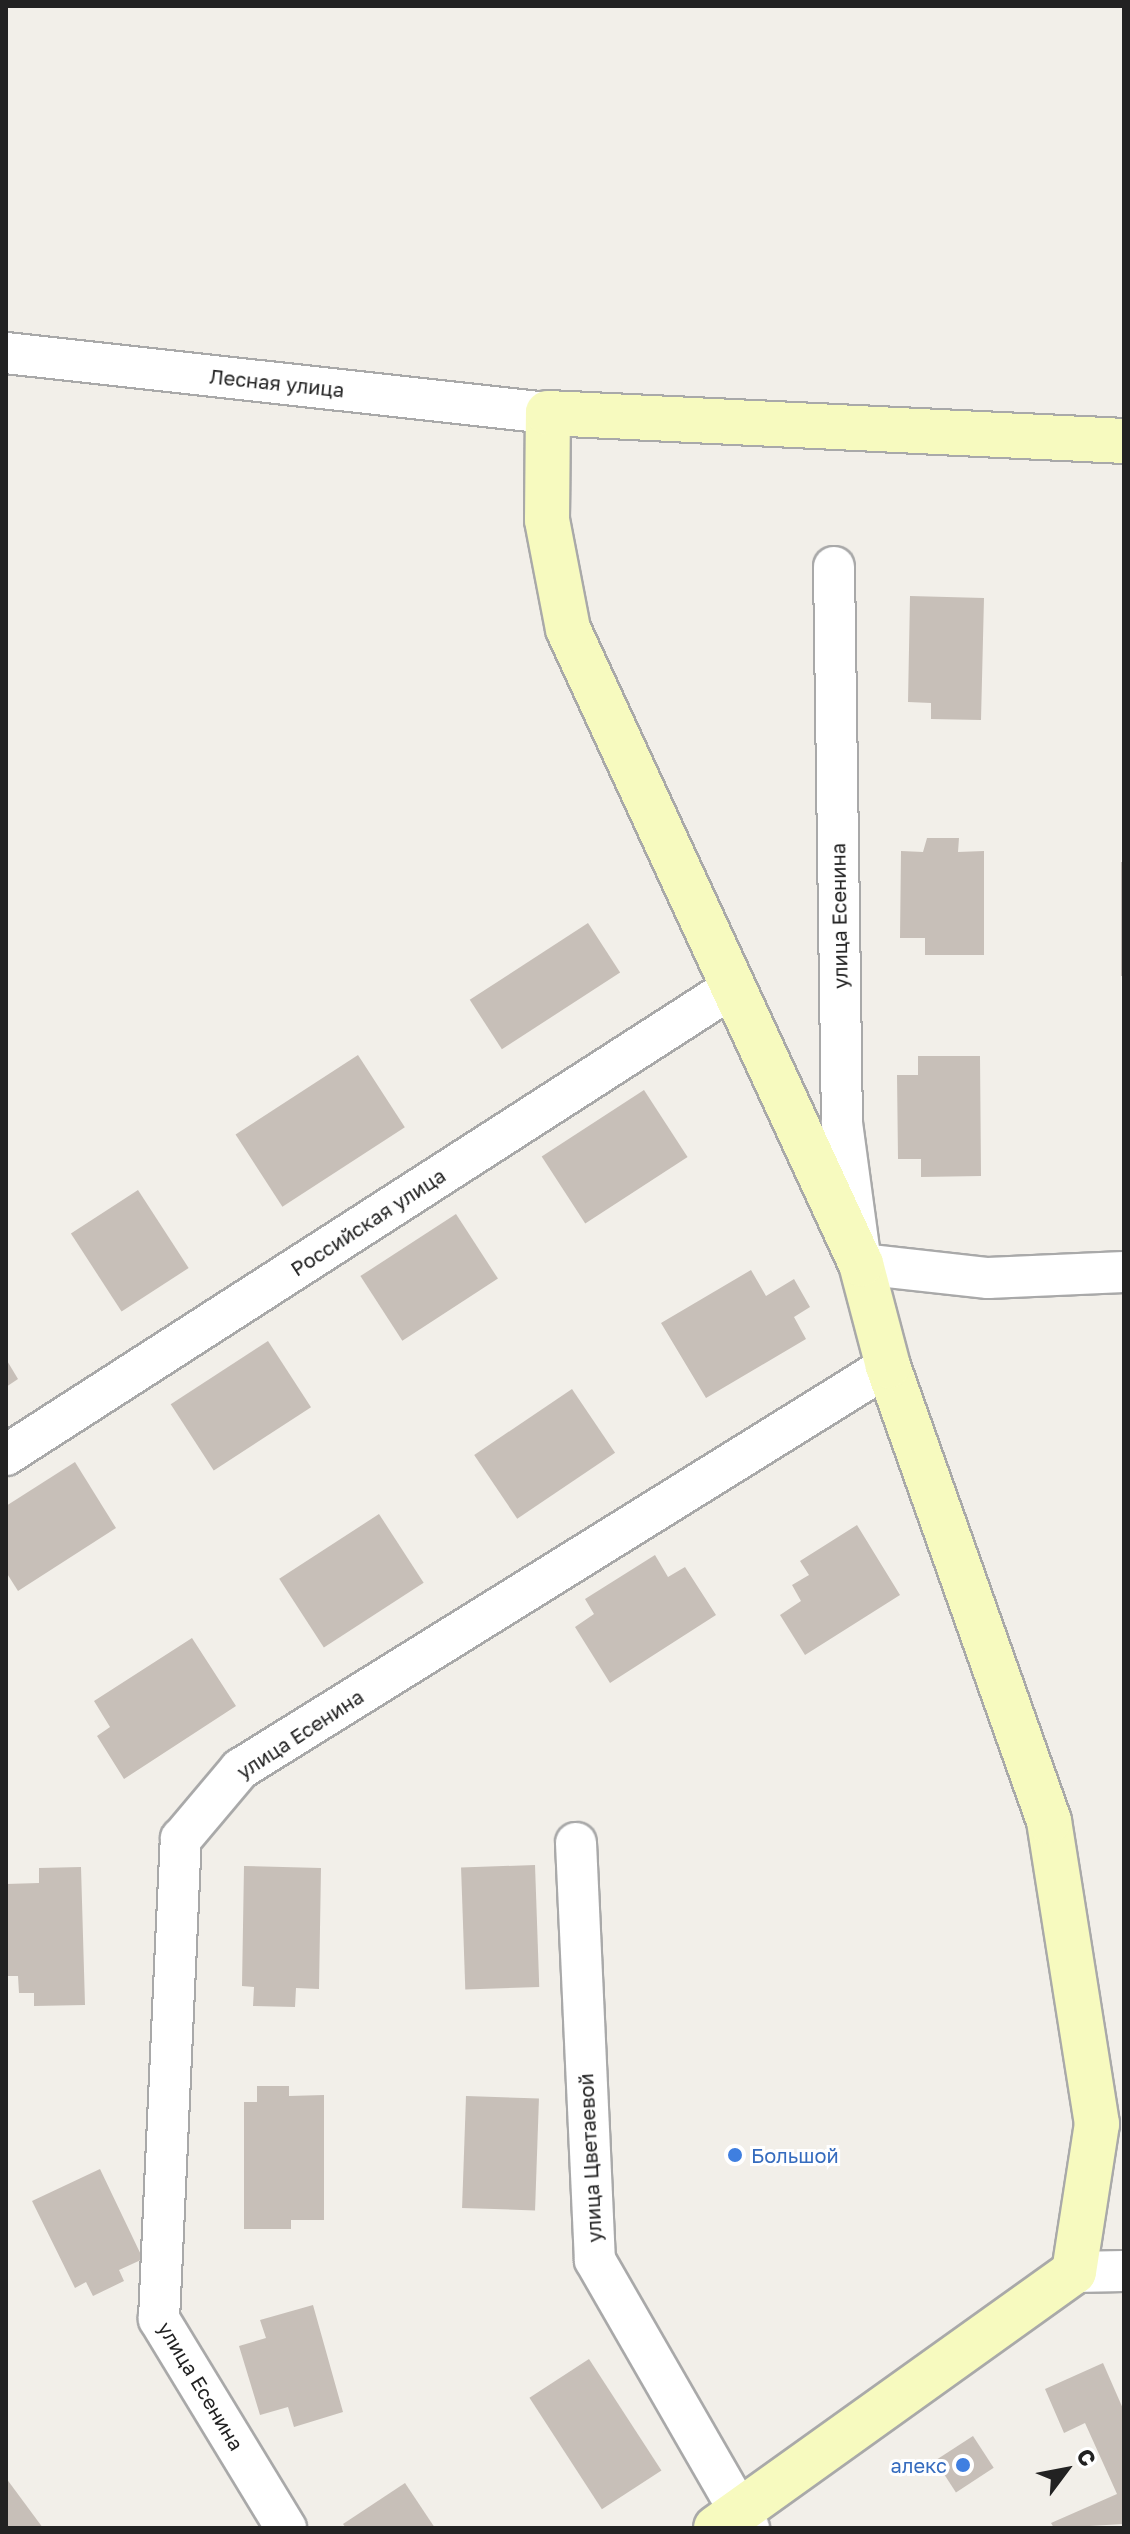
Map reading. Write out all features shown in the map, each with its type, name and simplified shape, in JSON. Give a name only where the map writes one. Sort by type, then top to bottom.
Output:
[{"type":"street","name":"Лесная улица","points":[[6,353],[548,413]]},
{"type":"street","points":[[1074,2272],[1097,2124],[1049,1821],[888,1366],[861,1264],[730,989],[568,629],[547,520],[548,413],[1124,441]]},
{"type":"street","name":"улица Есенина","points":[[834,567],[842,1123],[861,1264]]},
{"type":"street","name":"Российская улица","points":[[6,1455],[730,989]]},
{"type":"street","points":[[861,1264],[988,1278],[1124,1272]]},
{"type":"street","name":"улица Есенина","points":[[286,2528],[159,2319],[181,1839],[240,1769],[888,1366]]},
{"type":"street","name":"улица Цветаевой","points":[[576,1843],[595,2260],[734,2523]]},
{"type":"street","points":[[734,2523],[1074,2272],[1124,2271]]},
{"type":"building","points":[[910,596],[984,598],[981,720],[931,719],[931,703],[908,702]]},
{"type":"building","points":[[927,838],[959,838],[958,852],[984,851],[984,955],[925,955],[925,938],[900,938],[901,851],[923,852]]},
{"type":"building","points":[[1121,862],[1124,862],[1124,976],[1121,976]]},
{"type":"building","points":[[588,923],[620,972],[502,1049],[470,1000]]},
{"type":"building","points":[[358,1055],[405,1127],[282,1207],[236,1135]]},
{"type":"building","points":[[918,1056],[980,1056],[981,1176],[921,1177],[921,1159],[898,1159],[897,1075],[918,1075]]},
{"type":"building","points":[[644,1090],[688,1157],[585,1224],[542,1156]]},
{"type":"building","points":[[138,1190],[189,1268],[122,1312],[71,1234]]},
{"type":"building","points":[[456,1214],[498,1279],[402,1341],[360,1276]]},
{"type":"building","points":[[751,1270],[766,1296],[794,1279],[810,1307],[794,1317],[806,1339],[706,1398],[661,1323]]},
{"type":"building","points":[[268,1341],[311,1407],[214,1470],[171,1404]]},
{"type":"building","points":[[6,1359],[18,1379],[6,1387]]},
{"type":"building","points":[[572,1389],[615,1453],[517,1519],[474,1455]]},
{"type":"building","points":[[75,1462],[116,1528],[18,1591],[6,1572],[6,1506]]},
{"type":"building","points":[[379,1514],[424,1583],[324,1648],[279,1579]]},
{"type":"building","points":[[857,1525],[900,1595],[805,1655],[780,1615],[801,1601],[792,1585],[809,1575],[800,1561]]},
{"type":"building","points":[[655,1555],[668,1577],[685,1567],[716,1615],[610,1683],[575,1627],[594,1614],[585,1599]]},
{"type":"building","points":[[192,1638],[236,1706],[124,1779],[97,1736],[110,1727],[94,1701]]},
{"type":"building","points":[[535,1865],[539,1987],[465,1990],[461,1868]]},
{"type":"building","points":[[244,1866],[321,1868],[319,1989],[296,1988],[295,2007],[253,2006],[254,1987],[242,1986]]},
{"type":"building","points":[[81,1867],[85,2005],[34,2006],[34,1993],[19,1993],[18,1976],[7,1976],[6,1884],[39,1883],[39,1868]]},
{"type":"building","points":[[257,2086],[289,2086],[289,2096],[324,2095],[324,2220],[291,2220],[291,2229],[244,2229],[244,2102],[257,2102]]},
{"type":"building","points":[[466,2096],[539,2099],[535,2210],[462,2208]]},
{"type":"building","points":[[100,2169],[143,2259],[119,2270],[124,2281],[93,2296],[86,2282],[75,2288],[32,2201]]},
{"type":"building","points":[[313,2305],[343,2412],[294,2427],[288,2407],[260,2415],[239,2346],[266,2338],[260,2320]]},
{"type":"building","points":[[589,2359],[661,2471],[602,2509],[529,2398]]},
{"type":"building","points":[[1103,2363],[1124,2411],[1124,2524],[1054,2528],[1051,2523],[1117,2494],[1085,2423],[1064,2433],[1045,2389]]},
{"type":"building","points":[[973,2436],[994,2468],[956,2492],[935,2461]]},
{"type":"building","points":[[6,2478],[43,2528],[6,2528]]},
{"type":"building","points":[[405,2483],[435,2528],[346,2528],[343,2524]]},
{"type":"place","name":"Большой","points":[[735,2155]]},
{"type":"place","name":"алекс","points":[[963,2465]]}]
